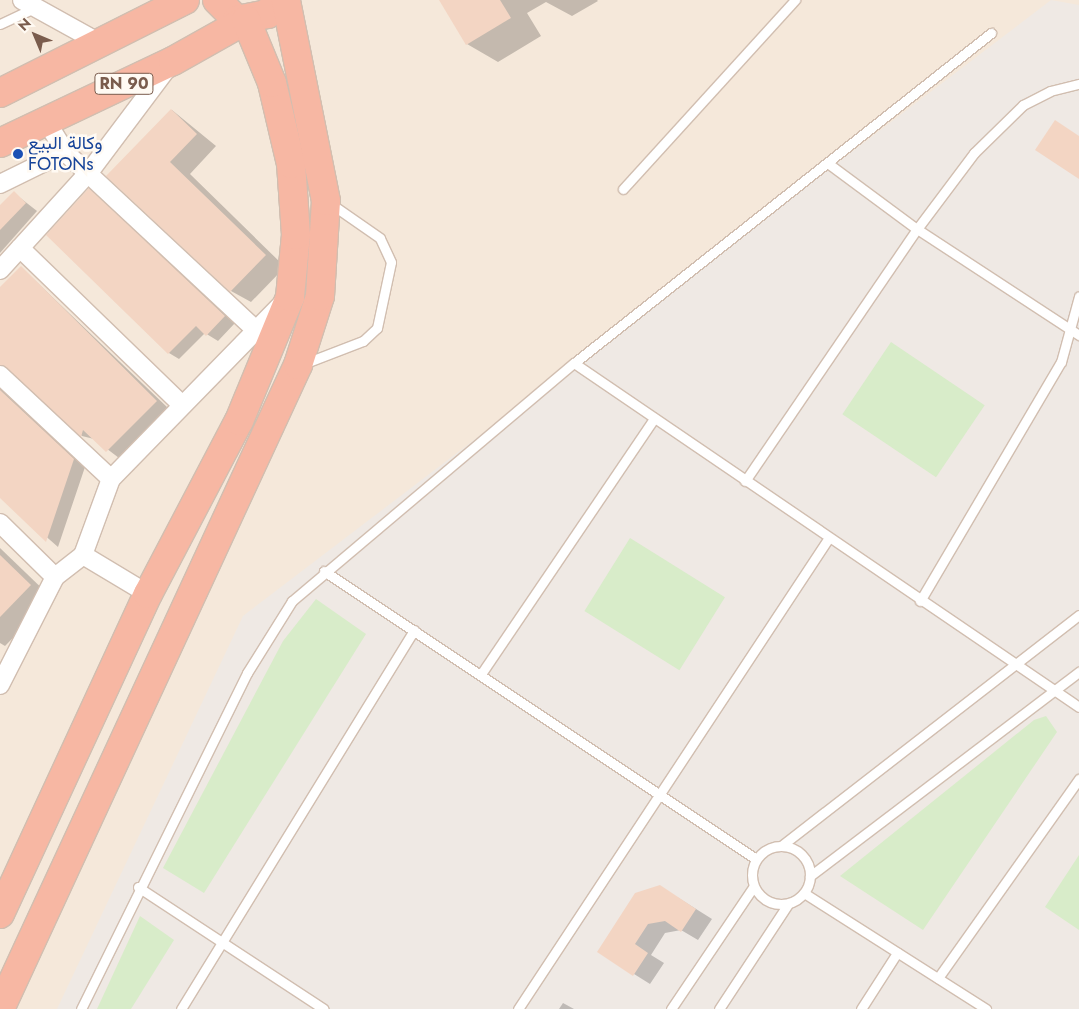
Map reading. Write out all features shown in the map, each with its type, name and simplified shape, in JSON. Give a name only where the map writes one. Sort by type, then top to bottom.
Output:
[{"type":"highway","name":"RN 90","points":[[0,93],[185,0]]},
{"type":"highway","points":[[218,0],[237,20],[246,20],[267,14],[279,0]]},
{"type":"highway","points":[[0,1009],[298,366],[320,296],[326,201],[286,0]]},
{"type":"highway","name":"RN 90","points":[[0,143],[172,61],[246,20]]},
{"type":"highway","points":[[0,914],[148,594],[239,421],[290,297],[296,235],[291,164],[272,83],[246,20]]},
{"type":"street","points":[[29,4],[100,43]]},
{"type":"street","points":[[0,270],[90,172],[172,61]]},
{"type":"street","points":[[46,121],[64,152],[90,172],[256,329]]},
{"type":"street","points":[[0,184],[64,152]]},
{"type":"street","points":[[20,248],[182,404]]},
{"type":"street","points":[[0,685],[55,577],[83,555],[111,480],[182,404],[290,297]]},
{"type":"street","points":[[0,375],[111,480]]},
{"type":"street","points":[[0,524],[55,577]]},
{"type":"street","points":[[83,555],[148,594]]},
{"type":"lane","points":[[623,189],[795,0]]},
{"type":"lane","points":[[0,24],[29,4]]},
{"type":"lane","points":[[81,1009],[138,887],[266,639],[292,601],[324,571],[574,363],[829,164],[991,32]]},
{"type":"lane","points":[[745,482],[917,229],[996,127],[1041,95],[1079,84]]},
{"type":"lane","points":[[829,164],[917,229],[1079,336]]},
{"type":"lane","points":[[298,366],[363,340],[377,328],[392,262],[380,238],[326,201]]},
{"type":"lane","points":[[920,601],[1061,362],[1079,296]]},
{"type":"lane","points":[[574,363],[828,539],[1079,707]]},
{"type":"lane","points":[[481,674],[654,418]]},
{"type":"lane","points":[[518,1009],[658,792],[828,539]]},
{"type":"lane","points":[[324,571],[756,859]]},
{"type":"lane","points":[[756,859],[781,846],[1079,615]]},
{"type":"lane","points":[[181,1009],[414,630]]},
{"type":"lane","points":[[719,1009],[788,904],[804,893],[810,876],[1079,672]]},
{"type":"lane","points":[[938,978],[1079,779]]},
{"type":"lane","points":[[781,846],[802,855],[810,876]]},
{"type":"lane","points":[[671,1009],[754,886],[756,859]]},
{"type":"lane","points":[[754,886],[767,902],[788,904]]},
{"type":"lane","points":[[138,887],[324,1009]]},
{"type":"lane","points":[[804,893],[986,1009]]},
{"type":"lane","points":[[861,1009],[897,953]]},
{"type":"shaded area","points":[[0,0],[1079,0],[1079,1009],[0,1009]]},
{"type":"shaded area","points":[[1051,0],[1079,5],[1079,1009],[57,1009],[243,616]]},
{"type":"green space","points":[[891,342],[985,405],[936,477],[842,414]]},
{"type":"green space","points":[[630,538],[725,597],[679,670],[584,611]]},
{"type":"green space","points":[[316,599],[366,634],[204,893],[163,868],[283,641]]},
{"type":"green space","points":[[1046,716],[1057,732],[923,930],[840,876],[1034,720]]},
{"type":"green space","points":[[1079,855],[1079,930],[1045,907]]},
{"type":"green space","points":[[140,916],[174,940],[131,1009],[97,1009]]},
{"type":"building","points":[[439,0],[500,0],[511,18],[466,45]]},
{"type":"building","points":[[171,109],[197,134],[170,162],[266,255],[230,292],[106,176]]},
{"type":"building","points":[[1055,120],[1079,136],[1079,179],[1035,150]]},
{"type":"building","points":[[89,188],[225,316],[206,336],[196,326],[168,354],[46,235]]},
{"type":"building","points":[[14,191],[26,203],[0,230],[0,205]]},
{"type":"building","points":[[21,266],[157,401],[106,452],[83,430],[81,437],[0,365],[0,287]]},
{"type":"building","points":[[0,390],[74,459],[46,542],[0,498]]},
{"type":"building","points":[[0,555],[31,585],[0,617]]},
{"type":"building","points":[[660,885],[696,909],[681,932],[665,921],[648,924],[635,944],[648,953],[633,976],[597,952],[635,893]]},
{"type":"place","name":"وكالة البيع FOTONs","points":[[18,154]]}]
